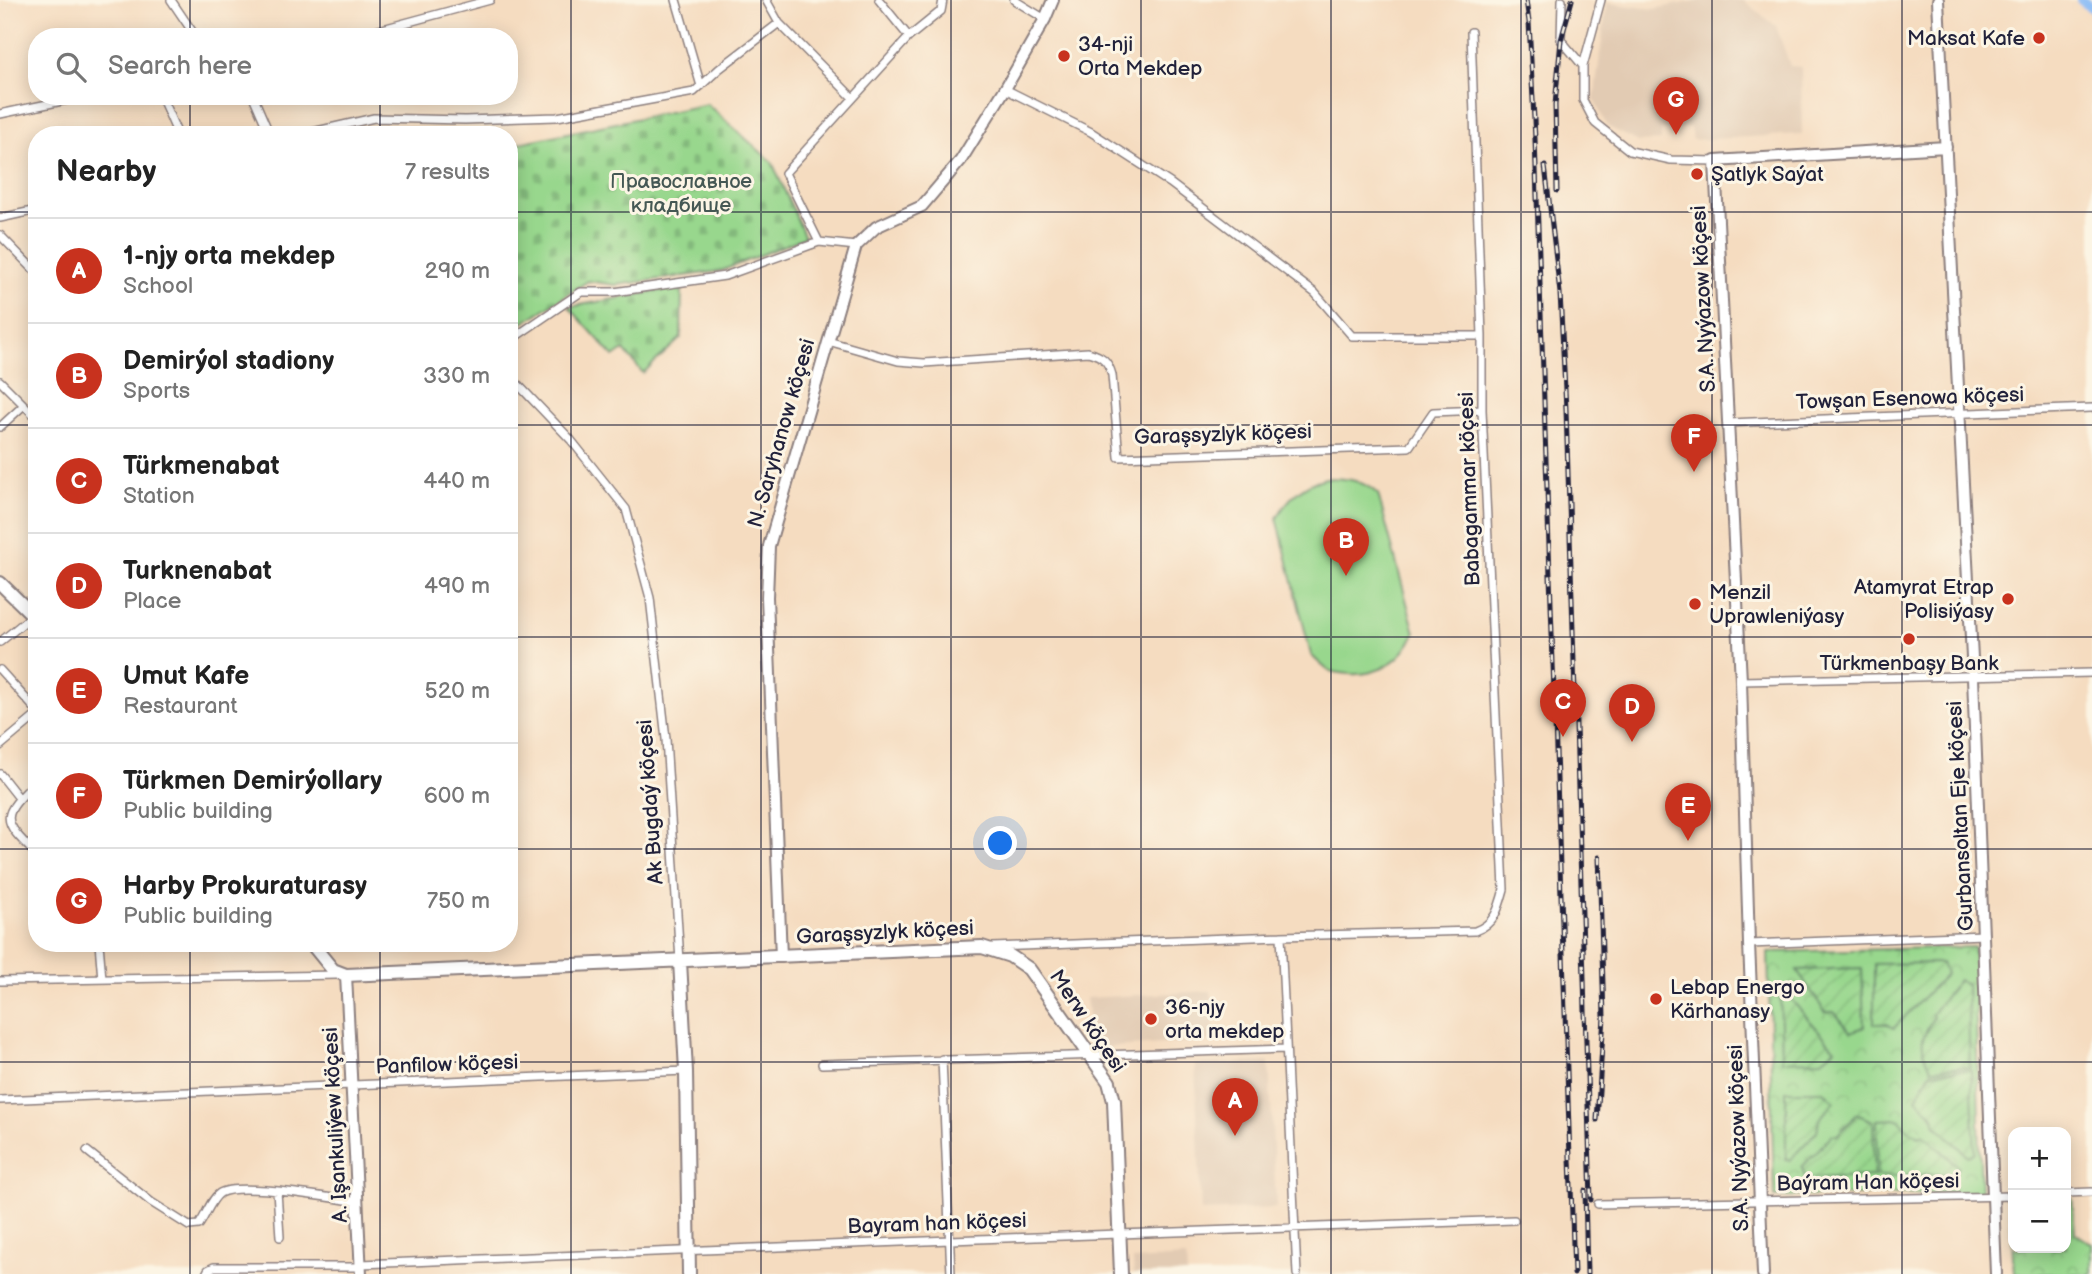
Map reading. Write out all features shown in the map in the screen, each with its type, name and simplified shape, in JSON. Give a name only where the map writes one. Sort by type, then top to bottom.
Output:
[{"type":"main road","points":[[0,583],[28,610]]},
{"type":"main road","name":"Garaşsyzlyk köçesi","points":[[346,975],[982,947]]},
{"type":"main road","name":"Merw köçesi","points":[[982,947],[1010,956],[1029,969],[1109,1082],[1114,1101],[1121,1274]]},
{"type":"main road","points":[[318,952],[333,970],[346,975]]},
{"type":"main road","name":"Ak Bugdaý köçesi","points":[[680,961],[686,1071],[689,1274]]},
{"type":"street","points":[[171,0],[190,28]]},
{"type":"street","points":[[386,28],[490,0]]},
{"type":"street","points":[[676,0],[701,86]]},
{"type":"street","points":[[766,0],[779,23],[853,98]]},
{"type":"street","points":[[879,0],[909,37]]},
{"type":"street","points":[[819,242],[785,173],[909,37],[941,10],[943,0]]},
{"type":"street","points":[[1014,0],[1045,19]]},
{"type":"street","points":[[518,335],[581,292],[614,292],[725,276],[819,242],[856,246],[876,227],[922,206],[961,160],[1005,89],[1053,0]]},
{"type":"street","points":[[1562,0],[1561,40],[1583,65]]},
{"type":"street","points":[[1601,0],[1583,65],[1583,100],[1595,122],[1630,151],[1671,160],[1715,161],[1946,147]]},
{"type":"street","name":"Gurbansoltan Eje köçesi","points":[[1938,0],[1973,677],[1996,1274]]},
{"type":"street","points":[[339,126],[374,118],[465,120],[556,117],[695,92],[719,69],[779,23]]},
{"type":"street","name":"Babagammar köçesi","points":[[1471,32],[1482,337],[1482,410],[1504,890],[1499,910],[1485,928],[1475,932]]},
{"type":"street","points":[[1005,89],[1091,132],[1170,183],[1315,293],[1352,337],[1482,337]]},
{"type":"street","points":[[0,114],[43,105]]},
{"type":"street","points":[[166,105],[174,126]]},
{"type":"street","points":[[257,105],[266,126]]},
{"type":"street","name":"S.A. Nyýazow köçesi","points":[[1715,161],[1741,681],[1763,1274]]},
{"type":"street","points":[[0,218],[28,212]]},
{"type":"street","points":[[0,234],[28,264]]},
{"type":"street","name":"N. Saryhanow köçesi","points":[[781,957],[767,597],[769,545],[856,246]]},
{"type":"street","name":"Garaşsyzlyk köçesi","points":[[828,341],[898,361],[924,363],[1088,352],[1101,356],[1109,363],[1112,375],[1119,457],[1409,447],[1433,412],[1482,410]]},
{"type":"street","points":[[0,381],[28,409]]},
{"type":"street","name":"Ak Bugdaý köçesi","points":[[518,384],[570,440],[626,509],[650,598],[666,739],[680,961]]},
{"type":"street","points":[[0,427],[24,405]]},
{"type":"street","name":"Towşan Esenowa köçesi","points":[[1729,423],[2092,408]]},
{"type":"street","points":[[0,642],[28,622]]},
{"type":"street","points":[[0,670],[28,703]]},
{"type":"street","points":[[1741,681],[2092,673]]},
{"type":"street","points":[[0,746],[28,721]]},
{"type":"street","points":[[0,774],[19,798]]},
{"type":"street","points":[[28,790],[7,811],[5,819],[28,847]]},
{"type":"street","name":"Garaşsyzlyk köçesi","points":[[982,947],[1475,932]]},
{"type":"street","points":[[1749,944],[1984,935]]},
{"type":"street","points":[[1281,936],[1297,1274]]},
{"type":"street","points":[[100,952],[102,979]]},
{"type":"street","points":[[0,981],[346,975]]},
{"type":"street","name":"A. Işankuliýew köçesi","points":[[346,975],[361,1269]]},
{"type":"street","points":[[822,1064],[1285,1049]]},
{"type":"street","points":[[942,1059],[951,1274]]},
{"type":"street","name":"Panfilow köçesi","points":[[0,1100],[686,1071]]},
{"type":"street","points":[[87,1151],[151,1202],[189,1226],[199,1225],[222,1192],[232,1189],[277,1191],[358,1202]]},
{"type":"street","points":[[277,1191],[280,1237]]},
{"type":"street","points":[[2071,1193],[2092,1192]]},
{"type":"street","name":"Baýram Han köçesi","points":[[1598,1204],[2008,1196]]},
{"type":"street","name":"Bayram han köçesi","points":[[206,1274],[214,1267],[273,1270],[361,1269],[689,1250],[1514,1220]]},
{"type":"shaded area","points":[[1700,0],[1743,0],[1776,26],[1790,66],[1801,67],[1802,134],[1692,140],[1690,127],[1661,130],[1661,141],[1638,142],[1607,126],[1594,100],[1607,3],[1654,9]]},
{"type":"shaded area","name":"36-njy orta mekdep","points":[[1211,991],[1215,1041],[1092,1048],[1086,998]]},
{"type":"shaded area","points":[[1269,1062],[1276,1208],[1201,1211],[1195,1064]]},
{"type":"shaded area","points":[[1186,1257],[1187,1274],[1134,1274],[1133,1260]]},
{"type":"green space","name":"Православное кладбище","points":[[707,104],[772,162],[805,237],[721,271],[616,285],[588,281],[518,326],[518,143]]},
{"type":"green space","points":[[682,287],[681,338],[643,373],[624,350],[614,357],[569,307]]},
{"type":"green space","points":[[1326,478],[1354,481],[1378,494],[1415,633],[1397,658],[1371,672],[1333,672],[1311,655],[1277,518],[1297,492]]},
{"type":"green space","points":[[1974,947],[1981,1192],[1774,1197],[1768,952]]},
{"type":"green space","points":[[1942,963],[1946,974],[1894,1028],[1887,1024],[1874,1024],[1874,964]]},
{"type":"green space","points":[[1862,968],[1864,1027],[1851,1032],[1834,1012],[1825,1012],[1797,970]]},
{"type":"green space","points":[[1958,980],[1967,984],[1970,1067],[1931,1069],[1923,1048],[1923,1038],[1933,1018],[1932,1014]]},
{"type":"green space","points":[[1780,987],[1835,1049],[1822,1060],[1782,1061]]},
{"type":"green space","points":[[1971,1070],[1975,1152],[1968,1156],[1936,1125],[1934,1117],[1916,1098],[1931,1072]]},
{"type":"green space","points":[[1786,1091],[1824,1091],[1834,1101],[1819,1120],[1817,1131],[1790,1160],[1786,1159]]},
{"type":"green space","points":[[1856,1114],[1873,1121],[1875,1176],[1805,1178],[1802,1167],[1832,1135],[1838,1135]]},
{"type":"green space","points":[[1899,1119],[1909,1131],[1920,1136],[1923,1134],[1959,1167],[1953,1174],[1878,1176],[1877,1120]]},
{"type":"green space","points":[[2072,1197],[2075,1233],[2092,1244],[2092,1274],[2014,1274],[2013,1253],[2071,1253]]},
{"type":"waterway","points":[[2081,0],[2092,8]]},
{"type":"railway","points":[[1526,0],[1535,139],[1574,1274]]},
{"type":"railway","points":[[1557,191],[1555,105],[1561,40],[1572,0]]},
{"type":"railway","points":[[1545,166],[1560,293],[1566,409],[1591,1200]]},
{"type":"railway","points":[[1597,1120],[1604,1017],[1599,857]]},
{"type":"railway","points":[[1585,1190],[1587,1274]]},
{"type":"place","name":"Maksat Kafe","points":[[2039,38]]},
{"type":"place","name":"34-nji Orta Mekdep","points":[[1064,56]]},
{"type":"place","name":"Harby Prokuraturasy","points":[[1676,135]]},
{"type":"place","name":"Şatlyk Saýat","points":[[1697,174]]},
{"type":"place","name":"Türkmen Demirýollary","points":[[1694,472]]},
{"type":"place","name":"Demirýol stadiony","points":[[1346,576]]},
{"type":"place","name":"Atamyrat Etrap Polisiýasy","points":[[2008,599]]},
{"type":"place","name":"Menzil Uprawleniýasy","points":[[1695,604]]},
{"type":"place","name":"Türkmenbaşy Bank","points":[[1909,639]]},
{"type":"place","name":"Türkmenabat","points":[[1563,737]]},
{"type":"place","name":"Turknenabat","points":[[1632,742]]},
{"type":"place","name":"Umut Kafe","points":[[1688,841]]},
{"type":"place","name":"Lebap Energo Kärhanasy","points":[[1656,999]]},
{"type":"place","name":"36-njy orta mekdep","points":[[1151,1019]]},
{"type":"place","name":"1-njy orta mekdep","points":[[1235,1136]]}]
